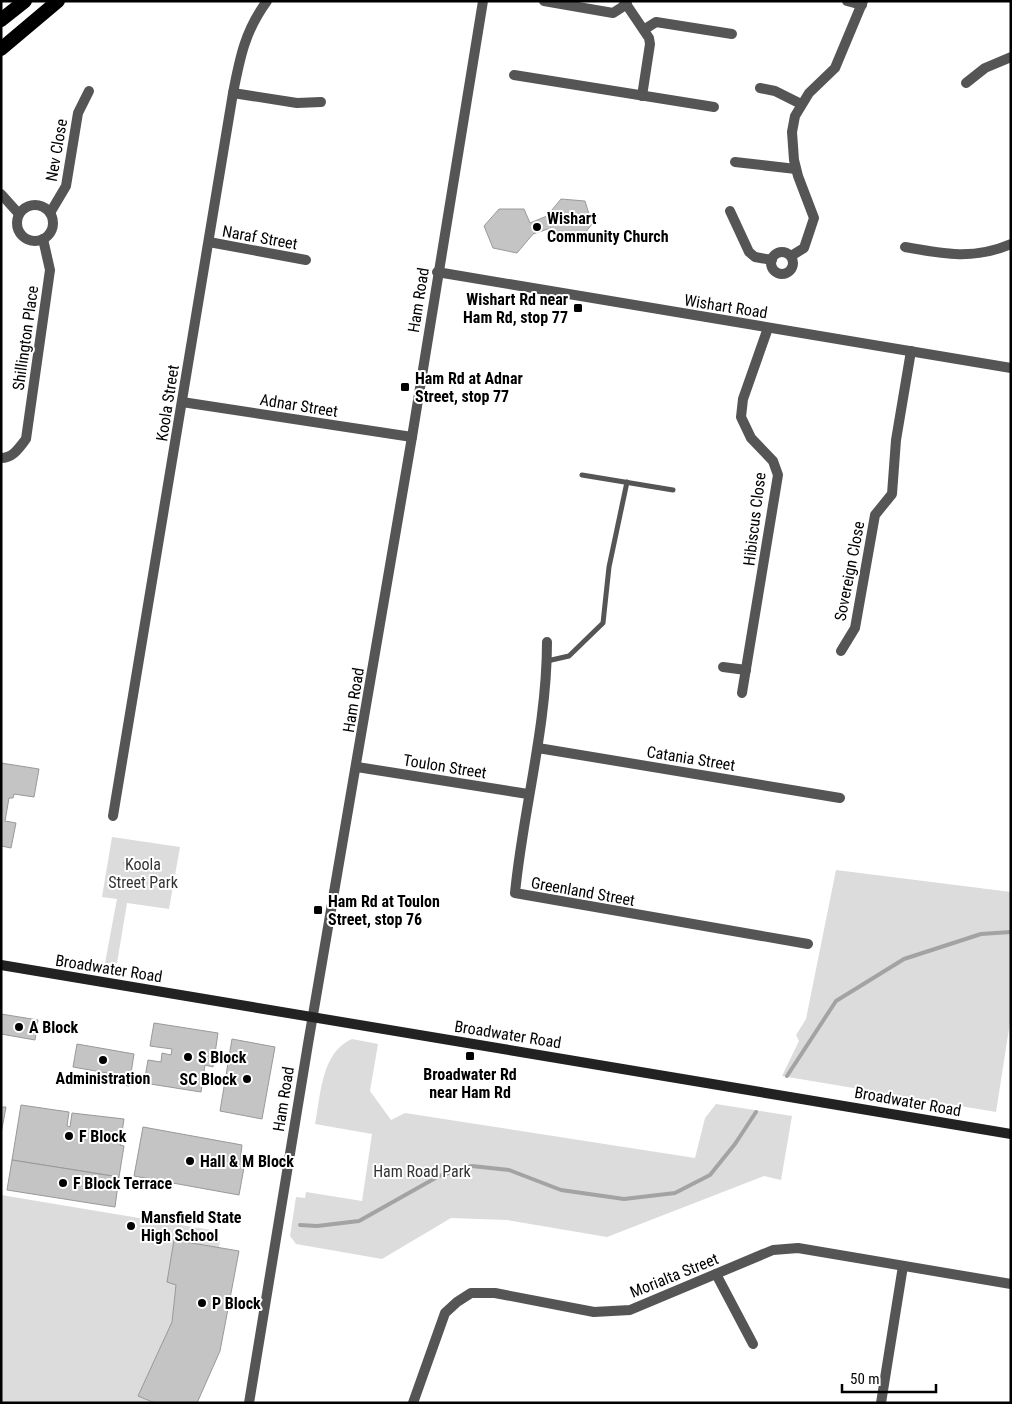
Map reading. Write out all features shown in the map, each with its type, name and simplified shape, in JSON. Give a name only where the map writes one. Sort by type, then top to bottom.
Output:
[{"type":"highway","points":[[1,20],[25,1]]},
{"type":"highway","points":[[1,49],[58,1]]},
{"type":"main road","name":"Broadwater Road","points":[[1,965],[1011,1134]]},
{"type":"street","name":"Koola Street","points":[[113,816],[241,50],[253,21],[267,1]]},
{"type":"street","name":"Ham Road","points":[[249,1403],[312,1017],[357,767],[483,1]]},
{"type":"street","points":[[544,1],[613,13],[626,3],[645,29],[650,44],[642,96]]},
{"type":"street","points":[[790,256],[804,248],[814,218],[796,169],[792,132],[801,104],[809,93],[835,68],[862,3],[848,1]]},
{"type":"street","points":[[645,29],[656,22],[732,34]]},
{"type":"street","points":[[966,83],[985,68],[1011,57]]},
{"type":"street","points":[[514,75],[714,107]]},
{"type":"street","points":[[760,88],[775,91],[801,104]]},
{"type":"street","name":"Nev Close","points":[[50,213],[66,186],[78,113],[89,91]]},
{"type":"street","points":[[233,93],[297,103],[321,102]]},
{"type":"street","points":[[735,162],[796,169]]},
{"type":"street","points":[[1,194],[19,214]]},
{"type":"street","points":[[32,205],[44,207],[50,213],[52,228],[43,239],[34,240],[21,234],[17,223],[19,214],[32,205]]},
{"type":"street","points":[[730,211],[749,252],[755,257],[772,260]]},
{"type":"street","name":"Shillington Place","points":[[1,458],[5,459],[17,452],[26,439],[50,270],[43,239]]},
{"type":"street","name":"Naraf Street","points":[[209,242],[306,260]]},
{"type":"street","points":[[905,247],[929,252],[972,255],[992,252],[1011,244]]},
{"type":"street","points":[[778,253],[785,253],[790,256],[792,266],[784,273],[774,270],[772,260],[778,253]]},
{"type":"street","name":"Wishart Road","points":[[437,272],[1011,368]]},
{"type":"street","name":"Hibiscus Close","points":[[742,693],[778,474],[773,461],[746,430],[740,416],[740,408],[768,328]]},
{"type":"street","name":"Sovereign Close","points":[[841,651],[855,628],[875,515],[892,494],[896,440],[912,351]]},
{"type":"street","name":"Adnar Street","points":[[182,402],[412,437]]},
{"type":"street","name":"Greenland Street","points":[[547,642],[547,661],[538,748],[528,794],[515,893],[536,899],[808,944]]},
{"type":"street","points":[[723,667],[746,670]]},
{"type":"street","name":"Catania Street","points":[[538,748],[840,798]]},
{"type":"street","name":"Toulon Street","points":[[357,767],[528,794]]},
{"type":"street","name":"Morialta Street","points":[[413,1403],[446,1313],[457,1302],[471,1293],[494,1293],[594,1312],[630,1310],[772,1250],[798,1248],[1011,1284]]},
{"type":"street","points":[[881,1403],[903,1266]]},
{"type":"street","points":[[716,1274],[752,1344]]},
{"type":"lane","points":[[582,475],[673,490]]},
{"type":"lane","points":[[547,661],[569,656],[603,623],[609,567],[627,482]]},
{"type":"green space","name":"Koola Street Park","points":[[112,837],[180,847],[169,909],[127,903],[117,963],[105,963],[117,899],[102,897]]},
{"type":"green space","points":[[836,870],[1011,892],[1011,1016],[996,1112],[782,1076],[799,1041],[796,1035],[806,1019]]},
{"type":"green space","name":"Ham Road Park","points":[[352,1039],[378,1044],[370,1091],[391,1120],[405,1113],[695,1158],[705,1118],[716,1104],[792,1116],[781,1180],[764,1176],[607,1237],[507,1220],[451,1218],[382,1259],[296,1244],[290,1236],[296,1197],[305,1198],[306,1192],[362,1201],[372,1134],[315,1124],[321,1088],[328,1064],[342,1045]]},
{"type":"green space","points":[[1,1195],[211,1230],[220,1241],[194,1403],[1,1403]]},
{"type":"building","name":"Wishart Community Church","points":[[561,199],[585,201],[592,224],[578,242],[555,238],[551,228],[533,234],[517,253],[493,248],[484,226],[499,209],[524,209],[530,223],[547,216]]},
{"type":"building","points":[[1,763],[39,769],[34,797],[14,794],[13,798],[9,798],[5,821],[16,823],[11,848],[1,846]]},
{"type":"building","points":[[130,861],[132,868],[125,870],[124,862]]},
{"type":"building","name":"A Block","points":[[1,1014],[38,1020],[35,1040],[1,1034]]},
{"type":"building","name":"S Block","points":[[154,1023],[218,1033],[213,1067],[205,1065],[201,1092],[144,1083],[148,1060],[161,1062],[162,1053],[171,1055],[172,1049],[150,1046]]},
{"type":"building","name":"SC Block","points":[[232,1039],[275,1047],[262,1119],[220,1111]]},
{"type":"building","name":"Administration","points":[[77,1044],[134,1054],[129,1086],[106,1082],[107,1073],[73,1067]]},
{"type":"building","name":"F Block","points":[[21,1105],[69,1112],[67,1126],[70,1127],[72,1113],[124,1119],[120,1145],[124,1146],[119,1177],[12,1160]]},
{"type":"building","points":[[1,1107],[6,1107],[1,1134]]},
{"type":"building","name":"Hall & M Block","points":[[143,1127],[242,1145],[240,1161],[245,1162],[239,1195],[134,1176]]},
{"type":"building","name":"F Block Terrace","points":[[12,1160],[119,1177],[115,1207],[7,1190]]},
{"type":"building","name":"P Block","points":[[174,1240],[239,1251],[220,1351],[197,1403],[155,1403],[138,1396],[172,1322],[176,1285],[167,1282]]},
{"type":"waterway","points":[[787,1076],[836,1001],[904,959],[981,934],[1011,932]]},
{"type":"waterway","points":[[300,1225],[317,1226],[359,1221],[439,1176],[472,1166],[509,1170],[561,1190],[624,1199],[675,1193],[710,1175],[735,1144],[756,1112]]},
{"type":"place","name":"Wishart Community Church","points":[[537,227]]},
{"type":"place","name":"Wishart Rd near Ham Rd, stop 77","points":[[578,308]]},
{"type":"place","name":"Ham Rd at Adnar Street, stop 77","points":[[405,387]]},
{"type":"place","name":"Ham Rd at Toulon Street, stop 76","points":[[318,910]]},
{"type":"place","name":"A Block","points":[[19,1027]]},
{"type":"place","name":"Broadwater Rd near Ham Rd","points":[[470,1056]]},
{"type":"place","name":"S Block","points":[[188,1057]]},
{"type":"place","name":"Administration","points":[[103,1060]]},
{"type":"place","name":"SC Block","points":[[247,1079]]},
{"type":"place","name":"F Block","points":[[69,1136]]},
{"type":"place","name":"Hall & M Block","points":[[190,1161]]},
{"type":"place","name":"F Block Terrace","points":[[63,1183]]},
{"type":"place","name":"Mansfield State High School","points":[[131,1226]]},
{"type":"place","name":"P Block","points":[[202,1303]]}]
